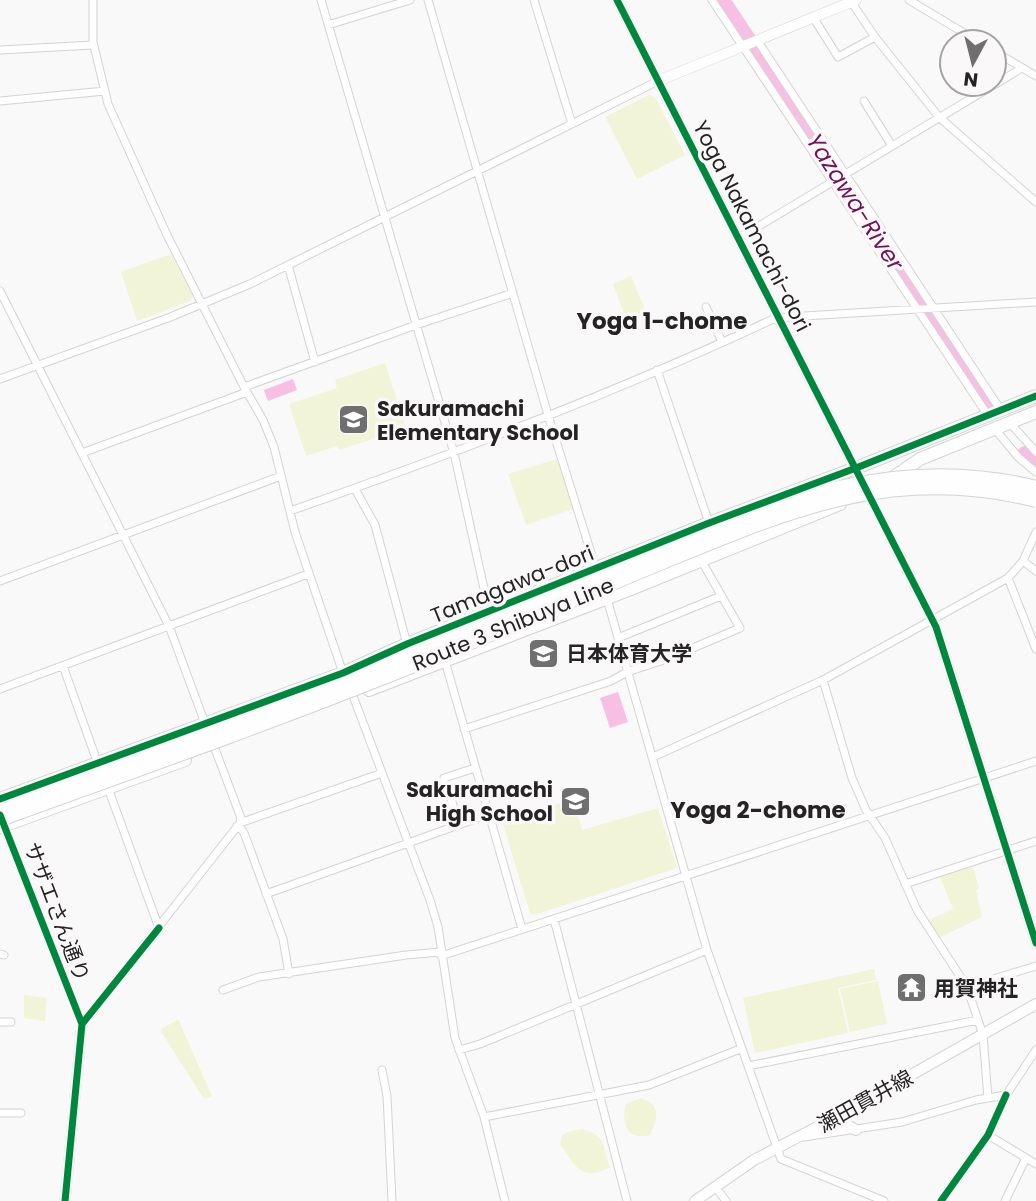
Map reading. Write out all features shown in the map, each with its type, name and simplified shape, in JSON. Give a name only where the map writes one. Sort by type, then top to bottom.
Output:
[{"type":"highway","name":"Tamagawa-dori","points":[[0,799],[343,673],[407,644],[709,523],[1036,396]]},
{"type":"highway","points":[[1,822],[108,788],[215,748],[871,496],[920,460],[1036,412]]},
{"type":"highway","name":"Route 3 Shibuya Line","points":[[0,808],[390,663],[659,552],[799,498],[859,483],[920,475],[982,478],[1036,488]]},
{"type":"highway","name":"Route 3 Shibuya Line","points":[[1,822],[408,668],[664,562],[813,505],[882,489],[919,486],[981,489],[1036,500]]},
{"type":"main road","name":"瀬田貫井線","points":[[695,1201],[754,1160],[800,1138],[1036,1004]]},
{"type":"main road","points":[[846,1112],[844,1124],[856,1130]]},
{"type":"street","points":[[93,0],[93,45],[108,104],[166,233],[274,447],[295,532],[343,673]]},
{"type":"street","points":[[321,0],[454,453],[489,611]]},
{"type":"street","points":[[328,25],[410,0]]},
{"type":"street","points":[[428,0],[548,415],[597,569]]},
{"type":"street","points":[[534,0],[572,124]]},
{"type":"street","name":"Yoga Nakamachi-dori","points":[[617,0],[933,620],[1036,943]]},
{"type":"street","points":[[712,0],[917,309],[993,412]]},
{"type":"street","points":[[909,0],[956,28]]},
{"type":"street","points":[[0,379],[202,304],[288,265],[659,81],[852,1],[875,37],[939,117],[1036,202]]},
{"type":"street","points":[[813,17],[838,57],[875,37]]},
{"type":"street","points":[[756,40],[933,307],[993,412]]},
{"type":"street","points":[[0,50],[93,45]]},
{"type":"street","points":[[1008,60],[1036,76]]},
{"type":"street","points":[[739,238],[1022,68]]},
{"type":"street","points":[[0,101],[105,91]]},
{"type":"street","points":[[864,101],[892,146]]},
{"type":"street","points":[[288,265],[315,362]]},
{"type":"street","points":[[0,291],[169,626],[241,818],[238,825]]},
{"type":"street","points":[[82,453],[315,362],[513,293]]},
{"type":"street","points":[[290,511],[454,453],[779,318],[1036,302]]},
{"type":"street","points":[[706,307],[722,342]]},
{"type":"street","points":[[657,370],[709,523]]},
{"type":"street","points":[[1009,422],[1034,447]]},
{"type":"street","points":[[994,428],[1019,458],[1036,472]]},
{"type":"street","points":[[0,581],[281,476]]},
{"type":"street","points":[[355,489],[375,525],[407,644]]},
{"type":"street","points":[[871,496],[934,493],[1008,500],[1036,508]]},
{"type":"street","points":[[653,757],[823,680],[1008,578],[1023,561],[1036,532]]},
{"type":"street","points":[[464,729],[611,681],[740,628],[700,560]]},
{"type":"street","points":[[1023,561],[1036,571]]},
{"type":"street","points":[[0,689],[309,574]]},
{"type":"street","points":[[1008,578],[1036,649]]},
{"type":"street","points":[[618,638],[721,596]]},
{"type":"street","points":[[607,599],[707,950],[781,1159],[884,1201]]},
{"type":"street","points":[[445,661],[522,929]]},
{"type":"street","points":[[63,666],[98,764]]},
{"type":"street","points":[[823,680],[852,778],[870,816],[885,838],[917,910],[967,987],[983,1035],[988,1098]]},
{"type":"street","points":[[353,696],[430,900],[438,927],[459,1050],[484,1117],[505,1201]]},
{"type":"street","points":[[223,990],[259,977],[352,962],[441,954],[686,877],[1036,761]]},
{"type":"street","points":[[459,823],[444,778],[475,768]]},
{"type":"street","points":[[238,825],[382,773]]},
{"type":"street","points":[[108,788],[159,928]]},
{"type":"street","points":[[266,894],[489,814]]},
{"type":"street","name":"サザエさん通り","points":[[1,822],[82,1024],[238,825]]},
{"type":"street","points":[[238,825],[246,838],[283,939],[289,974]]},
{"type":"street","points":[[905,884],[1036,841]]},
{"type":"street","points":[[554,919],[627,1201]]},
{"type":"street","points":[[459,1050],[480,1044],[707,950]]},
{"type":"street","points":[[967,987],[1036,967]]},
{"type":"street","points":[[748,1066],[978,1020]]},
{"type":"street","points":[[0,1022],[11,1022]]},
{"type":"street","points":[[65,1201],[82,1024]]},
{"type":"street","points":[[484,1117],[649,1085],[740,1049]]},
{"type":"street","points":[[941,1201],[988,1135],[1006,1095],[1036,1050]]},
{"type":"street","points":[[382,1070],[387,1096],[392,1201]]},
{"type":"street","points":[[800,1138],[902,1122],[976,1100],[1006,1095]]},
{"type":"street","points":[[0,1113],[21,1114]]},
{"type":"street","points":[[988,1135],[1036,1164]]},
{"type":"street","points":[[1005,1201],[1026,1158]]},
{"type":"street","points":[[716,1188],[726,1201]]},
{"type":"green space","points":[[649,95],[655,97],[685,155],[637,179],[605,117]]},
{"type":"green space","points":[[171,254],[193,296],[190,301],[137,321],[121,272]]},
{"type":"green space","points":[[631,276],[647,314],[628,323],[613,284]]},
{"type":"green space","points":[[385,363],[406,428],[339,450],[337,446],[306,456],[289,404],[337,388],[335,380]]},
{"type":"green space","points":[[557,459],[573,509],[526,525],[508,474]]},
{"type":"green space","points":[[573,799],[582,830],[658,808],[677,868],[534,915],[530,913],[502,821]]},
{"type":"green space","points":[[973,867],[979,888],[976,890],[982,917],[939,938],[927,921],[953,909],[940,877]]},
{"type":"green space","points":[[874,969],[876,980],[838,988],[848,1033],[755,1053],[743,998]]},
{"type":"green space","points":[[878,981],[887,1024],[850,1032],[840,989]]},
{"type":"green space","points":[[24,995],[47,998],[45,1021],[24,1018]]},
{"type":"green space","points":[[177,1020],[212,1096],[204,1099],[160,1030]]},
{"type":"green space","points":[[640,1098],[655,1108],[656,1118],[650,1135],[636,1136],[625,1124],[626,1104]]},
{"type":"green space","points":[[582,1129],[596,1135],[603,1143],[610,1167],[592,1173],[585,1172],[570,1159],[560,1144],[562,1135]]},
{"type":"shaded area","points":[[293,379],[297,390],[268,401],[264,390]]},
{"type":"shaded area","points":[[618,692],[628,722],[610,728],[600,698]]},
{"type":"waterway","name":"Yazawa-River","points":[[722,0],[988,403]]},
{"type":"waterway","name":"Yazawa-River","points":[[1025,454],[1036,463]]},
{"type":"cycle path","points":[[617,0],[936,627],[1036,943]]},
{"type":"cycle path","points":[[0,799],[343,673],[407,644],[709,523],[1036,396]]},
{"type":"cycle path","points":[[0,815],[82,1024],[65,1201]]},
{"type":"cycle path","points":[[82,1024],[159,928]]},
{"type":"cycle path","points":[[941,1201],[988,1135],[1006,1095]]},
{"type":"place","name":"Sakuramachi Elementary School","points":[[354,420]]},
{"type":"place","name":"日本体育大学","points":[[543,653]]},
{"type":"place","name":"Sakuramachi High School","points":[[576,801]]},
{"type":"place","name":"用賀神社","points":[[911,988]]},
{"type":"district","name":"Yoga 1-chome","points":[[662,321]]},
{"type":"district","name":"Yoga 2-chome","points":[[758,810]]}]
